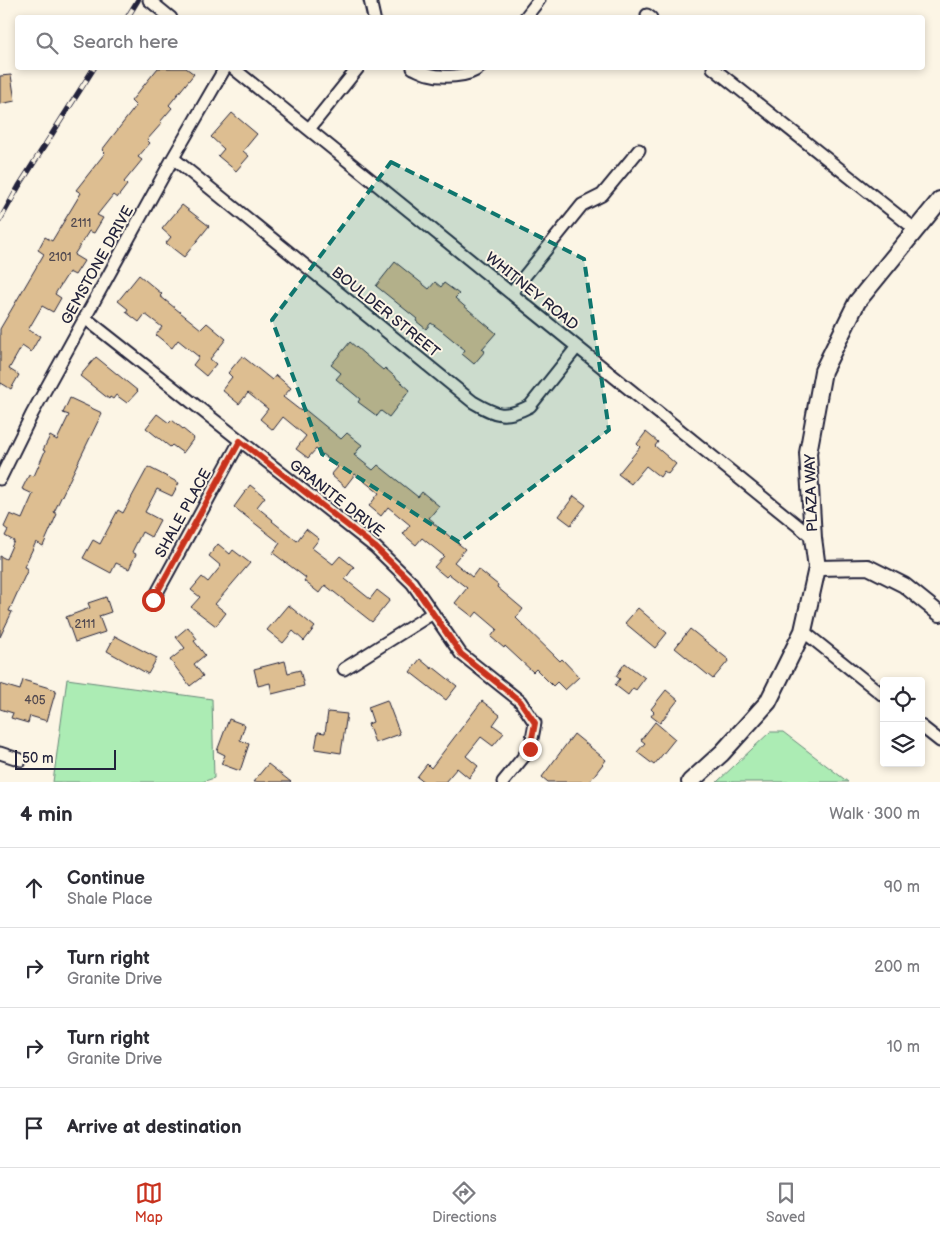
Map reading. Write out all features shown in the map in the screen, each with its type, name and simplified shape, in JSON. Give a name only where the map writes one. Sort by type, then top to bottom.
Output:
[{"type":"main road","name":"PLAZA WAY","points":[[690,782],[722,753],[768,702],[803,631],[812,599],[817,568],[813,538],[808,453],[823,371],[857,302],[940,200]]},
{"type":"street","points":[[149,0],[167,15]]},
{"type":"street","points":[[370,0],[373,15]]},
{"type":"street","points":[[527,15],[539,0]]},
{"type":"street","name":"GEMSTONE DRIVE","points":[[0,479],[32,414],[173,158],[224,70]]},
{"type":"street","name":"WHITNEY ROAD","points":[[235,70],[813,538]]},
{"type":"street","points":[[309,129],[356,70]]},
{"type":"street","points":[[418,70],[429,74],[451,77],[477,70]]},
{"type":"street","points":[[716,70],[916,230]]},
{"type":"street","points":[[511,293],[582,204],[602,196],[638,150]]},
{"type":"street","name":"BOULDER STREET","points":[[173,158],[473,402],[490,412],[503,415],[530,406],[577,348]]},
{"type":"street","name":"GRANITE DRIVE","points":[[85,318],[375,547],[412,583],[461,654],[520,701],[535,723],[530,749],[503,782]]},
{"type":"street","name":"SHALE PLACE","points":[[153,600],[240,441]]},
{"type":"street","points":[[817,568],[868,567],[904,584],[940,614]]},
{"type":"street","points":[[344,669],[433,614]]},
{"type":"street","points":[[803,631],[880,693]]},
{"type":"street","points":[[925,729],[940,741]]},
{"type":"street","points":[[0,753],[21,760]]},
{"type":"highlighted area","points":[[391,162],[584,259],[609,430],[459,542],[322,454],[272,320]]},
{"type":"green space","points":[[67,679],[212,699],[214,778],[202,782],[53,782]]},
{"type":"green space","points":[[770,732],[783,732],[848,782],[717,782]]},
{"type":"building","points":[[156,70],[189,70],[194,74],[169,105],[172,108],[147,140],[150,143],[138,157],[142,160],[124,182],[127,185],[117,198],[113,195],[97,215],[103,218],[94,233],[89,231],[74,255],[84,261],[75,275],[69,272],[55,294],[61,298],[53,312],[42,306],[28,330],[40,336],[31,352],[22,346],[9,369],[19,375],[11,389],[1,383],[0,386],[0,329],[44,254],[38,250],[45,237],[52,241],[81,193],[76,190],[105,153],[102,150],[136,106],[131,101]]},
{"type":"building","points":[[11,75],[15,101],[0,104],[0,76]]},
{"type":"building","points":[[232,113],[257,134],[243,151],[249,156],[236,171],[218,156],[224,149],[211,137]]},
{"type":"building","points":[[182,205],[209,226],[184,257],[166,243],[171,237],[162,229]]},
{"type":"building","points":[[395,262],[429,289],[435,282],[441,287],[444,283],[459,294],[455,298],[496,333],[482,349],[485,351],[474,364],[462,354],[465,350],[442,331],[431,323],[426,329],[416,321],[417,319],[376,286]]},
{"type":"building","points":[[139,275],[162,294],[160,296],[201,329],[207,323],[226,339],[210,359],[216,364],[206,376],[193,365],[199,357],[178,340],[172,348],[156,335],[162,327],[145,314],[139,322],[126,312],[128,309],[118,301]]},
{"type":"building","points":[[350,342],[383,370],[385,368],[410,390],[389,417],[381,411],[377,416],[358,402],[360,399],[336,379],[341,373],[331,365]]},
{"type":"building","points":[[242,356],[272,380],[276,375],[291,388],[283,397],[301,411],[303,408],[341,439],[347,433],[362,445],[354,455],[373,470],[378,465],[418,497],[422,492],[439,506],[429,518],[465,549],[454,562],[472,577],[478,569],[498,585],[497,587],[523,609],[516,618],[560,661],[562,659],[579,677],[565,690],[557,682],[553,686],[536,669],[533,672],[505,646],[504,648],[491,637],[497,629],[477,612],[473,617],[455,603],[467,588],[449,574],[446,577],[434,567],[444,556],[422,538],[416,545],[403,534],[410,525],[388,507],[381,516],[369,506],[379,493],[355,474],[345,487],[331,475],[338,467],[316,449],[308,458],[296,449],[306,436],[283,417],[273,430],[260,419],[268,409],[248,393],[239,404],[222,390],[232,377],[228,373]]},
{"type":"building","points":[[96,357],[138,391],[127,403],[116,395],[113,399],[110,397],[109,399],[80,376]]},
{"type":"building","points":[[70,398],[102,413],[54,512],[57,514],[43,546],[36,542],[24,567],[28,569],[9,611],[12,612],[0,637],[0,556],[6,559],[14,541],[5,536],[8,530],[4,527],[10,514],[22,519],[33,494],[22,489],[29,475],[34,476],[50,436],[57,440],[69,415],[63,413]]},
{"type":"building","points":[[157,414],[169,423],[172,420],[194,438],[183,453],[172,445],[170,447],[146,428]]},
{"type":"building","points":[[646,432],[658,442],[655,446],[676,464],[668,474],[664,471],[660,477],[646,466],[631,484],[618,474],[640,447],[637,444]]},
{"type":"building","points":[[148,467],[179,483],[172,496],[157,489],[145,512],[160,520],[151,537],[142,532],[132,552],[136,554],[129,569],[116,563],[111,573],[83,558],[93,540],[100,544],[118,510],[123,513]]},
{"type":"building","points":[[250,485],[265,497],[257,507],[272,521],[297,541],[306,529],[319,539],[312,548],[333,564],[340,556],[354,567],[345,579],[370,599],[377,590],[390,600],[372,622],[325,585],[319,593],[304,581],[306,578],[273,553],[280,543],[234,507]]},
{"type":"building","points":[[574,496],[586,505],[571,525],[559,516]]},
{"type":"building","points":[[218,544],[230,554],[233,550],[250,563],[215,604],[226,613],[216,626],[191,607],[200,597],[191,590],[202,577],[208,582],[221,566],[209,556]]},
{"type":"building","points":[[106,597],[111,612],[99,616],[105,632],[75,642],[66,617],[90,608],[88,603]]},
{"type":"building","points":[[288,605],[315,627],[304,641],[293,631],[283,643],[267,630]]},
{"type":"building","points":[[638,608],[667,633],[655,648],[625,623]]},
{"type":"building","points":[[188,627],[197,639],[194,641],[205,655],[194,664],[203,676],[190,686],[170,660],[185,648],[176,637]]},
{"type":"building","points":[[690,629],[729,660],[713,679],[675,648]]},
{"type":"building","points":[[115,636],[157,658],[148,674],[107,651]]},
{"type":"building","points":[[420,659],[457,686],[446,700],[410,672]]},
{"type":"building","points":[[285,661],[288,673],[300,670],[304,686],[272,694],[270,683],[258,686],[254,669]]},
{"type":"building","points":[[625,663],[645,678],[636,690],[633,688],[628,695],[615,685],[620,679],[616,676]]},
{"type":"building","points":[[23,680],[56,690],[47,721],[30,716],[28,723],[11,718],[13,713],[0,709],[0,684],[20,690]]},
{"type":"building","points":[[666,690],[678,700],[660,723],[651,716],[654,712],[651,709]]},
{"type":"building","points":[[387,700],[400,734],[375,743],[368,724],[373,722],[368,707]]},
{"type":"building","points":[[482,701],[500,715],[493,725],[504,733],[493,746],[481,737],[466,756],[478,766],[469,778],[457,768],[445,782],[424,782],[417,777],[427,764],[431,768]]},
{"type":"building","points":[[328,712],[347,714],[341,753],[315,749],[318,732],[325,733]]},
{"type":"building","points":[[229,719],[245,725],[240,740],[249,744],[240,771],[221,764],[225,755],[217,751]]},
{"type":"building","points":[[655,722],[675,739],[654,765],[637,752],[645,743],[641,740]]},
{"type":"building","points":[[574,734],[606,760],[589,782],[548,782],[542,777]]},
{"type":"building","points":[[268,764],[291,782],[253,782]]},
{"type":"railway","points":[[129,15],[138,0]]},
{"type":"railway","points":[[0,220],[19,186],[93,70]]},
{"type":"route","points":[[153,600],[240,441],[375,547],[412,583],[461,654],[520,701],[535,723],[530,749]]}]
